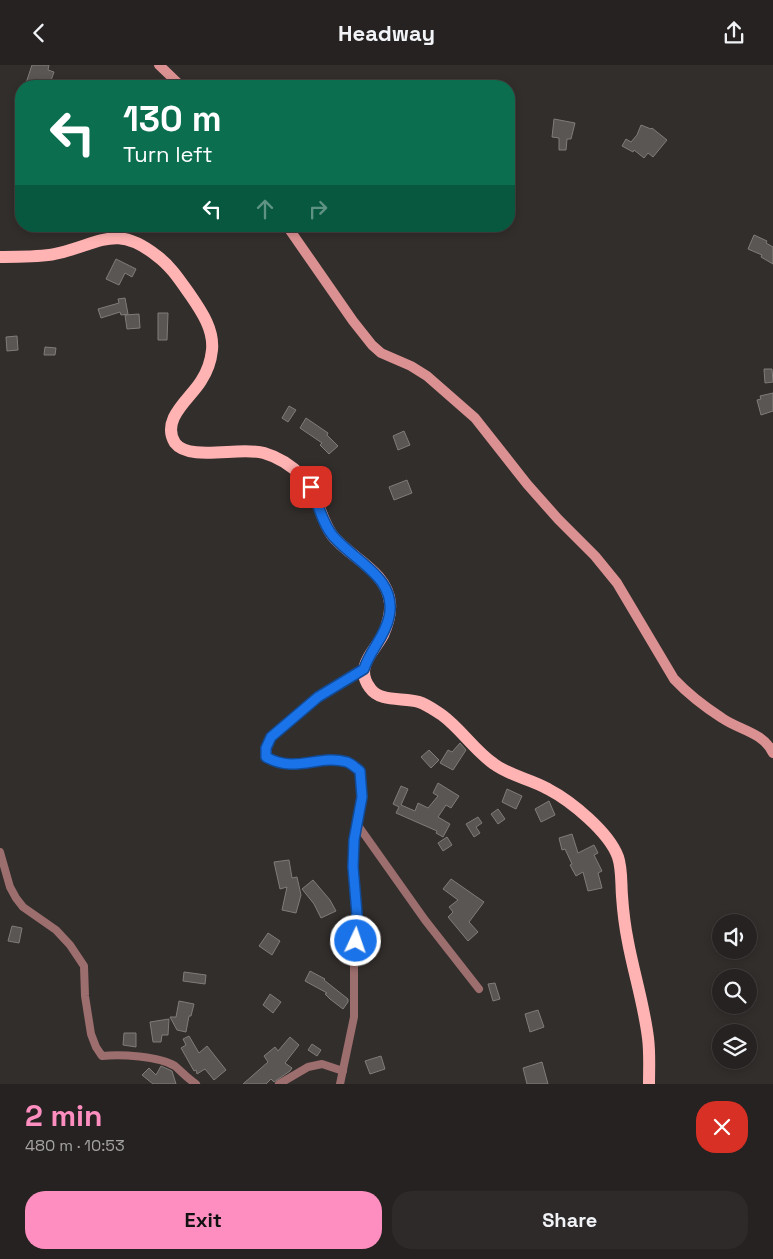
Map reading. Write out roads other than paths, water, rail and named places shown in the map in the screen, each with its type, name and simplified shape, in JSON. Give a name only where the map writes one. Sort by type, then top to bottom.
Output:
[{"type":"main road","points":[[159,65],[174,80]]},
{"type":"main road","points":[[291,232],[372,345],[381,353],[411,366],[427,376],[475,418],[527,484],[595,556],[617,583],[674,679],[686,691],[724,720],[752,732],[762,739],[773,753]]},
{"type":"main road","points":[[0,257],[57,254],[110,237],[129,239],[144,246],[160,258],[172,271],[200,309],[211,333],[212,349],[208,366],[201,381],[177,411],[172,421],[172,433],[175,442],[182,449],[192,453],[246,450],[263,452],[290,465],[311,487],[332,535],[377,575],[385,585],[390,602],[389,617],[382,636],[368,656],[364,669],[365,679],[370,688],[376,694],[388,698],[416,701],[428,705],[452,722],[470,743],[497,767],[536,782],[566,800],[610,842],[618,857],[628,942],[649,1040],[648,1084]]},
{"type":"street","points":[[340,1084],[354,1017],[354,956],[358,926],[353,867],[354,840],[362,797],[360,771],[349,763],[335,760],[290,765],[282,764],[266,757],[266,748],[271,737],[318,697],[364,669]]},
{"type":"street","points":[[357,824],[425,920],[480,989]]},
{"type":"street","points":[[0,852],[10,887],[16,898],[23,907],[56,930],[70,945],[84,966],[85,996],[91,1034],[96,1047],[102,1055],[114,1054],[161,1061],[175,1066],[185,1077],[196,1084]]},
{"type":"street","points":[[279,1084],[308,1067],[322,1065],[343,1071]]}]
